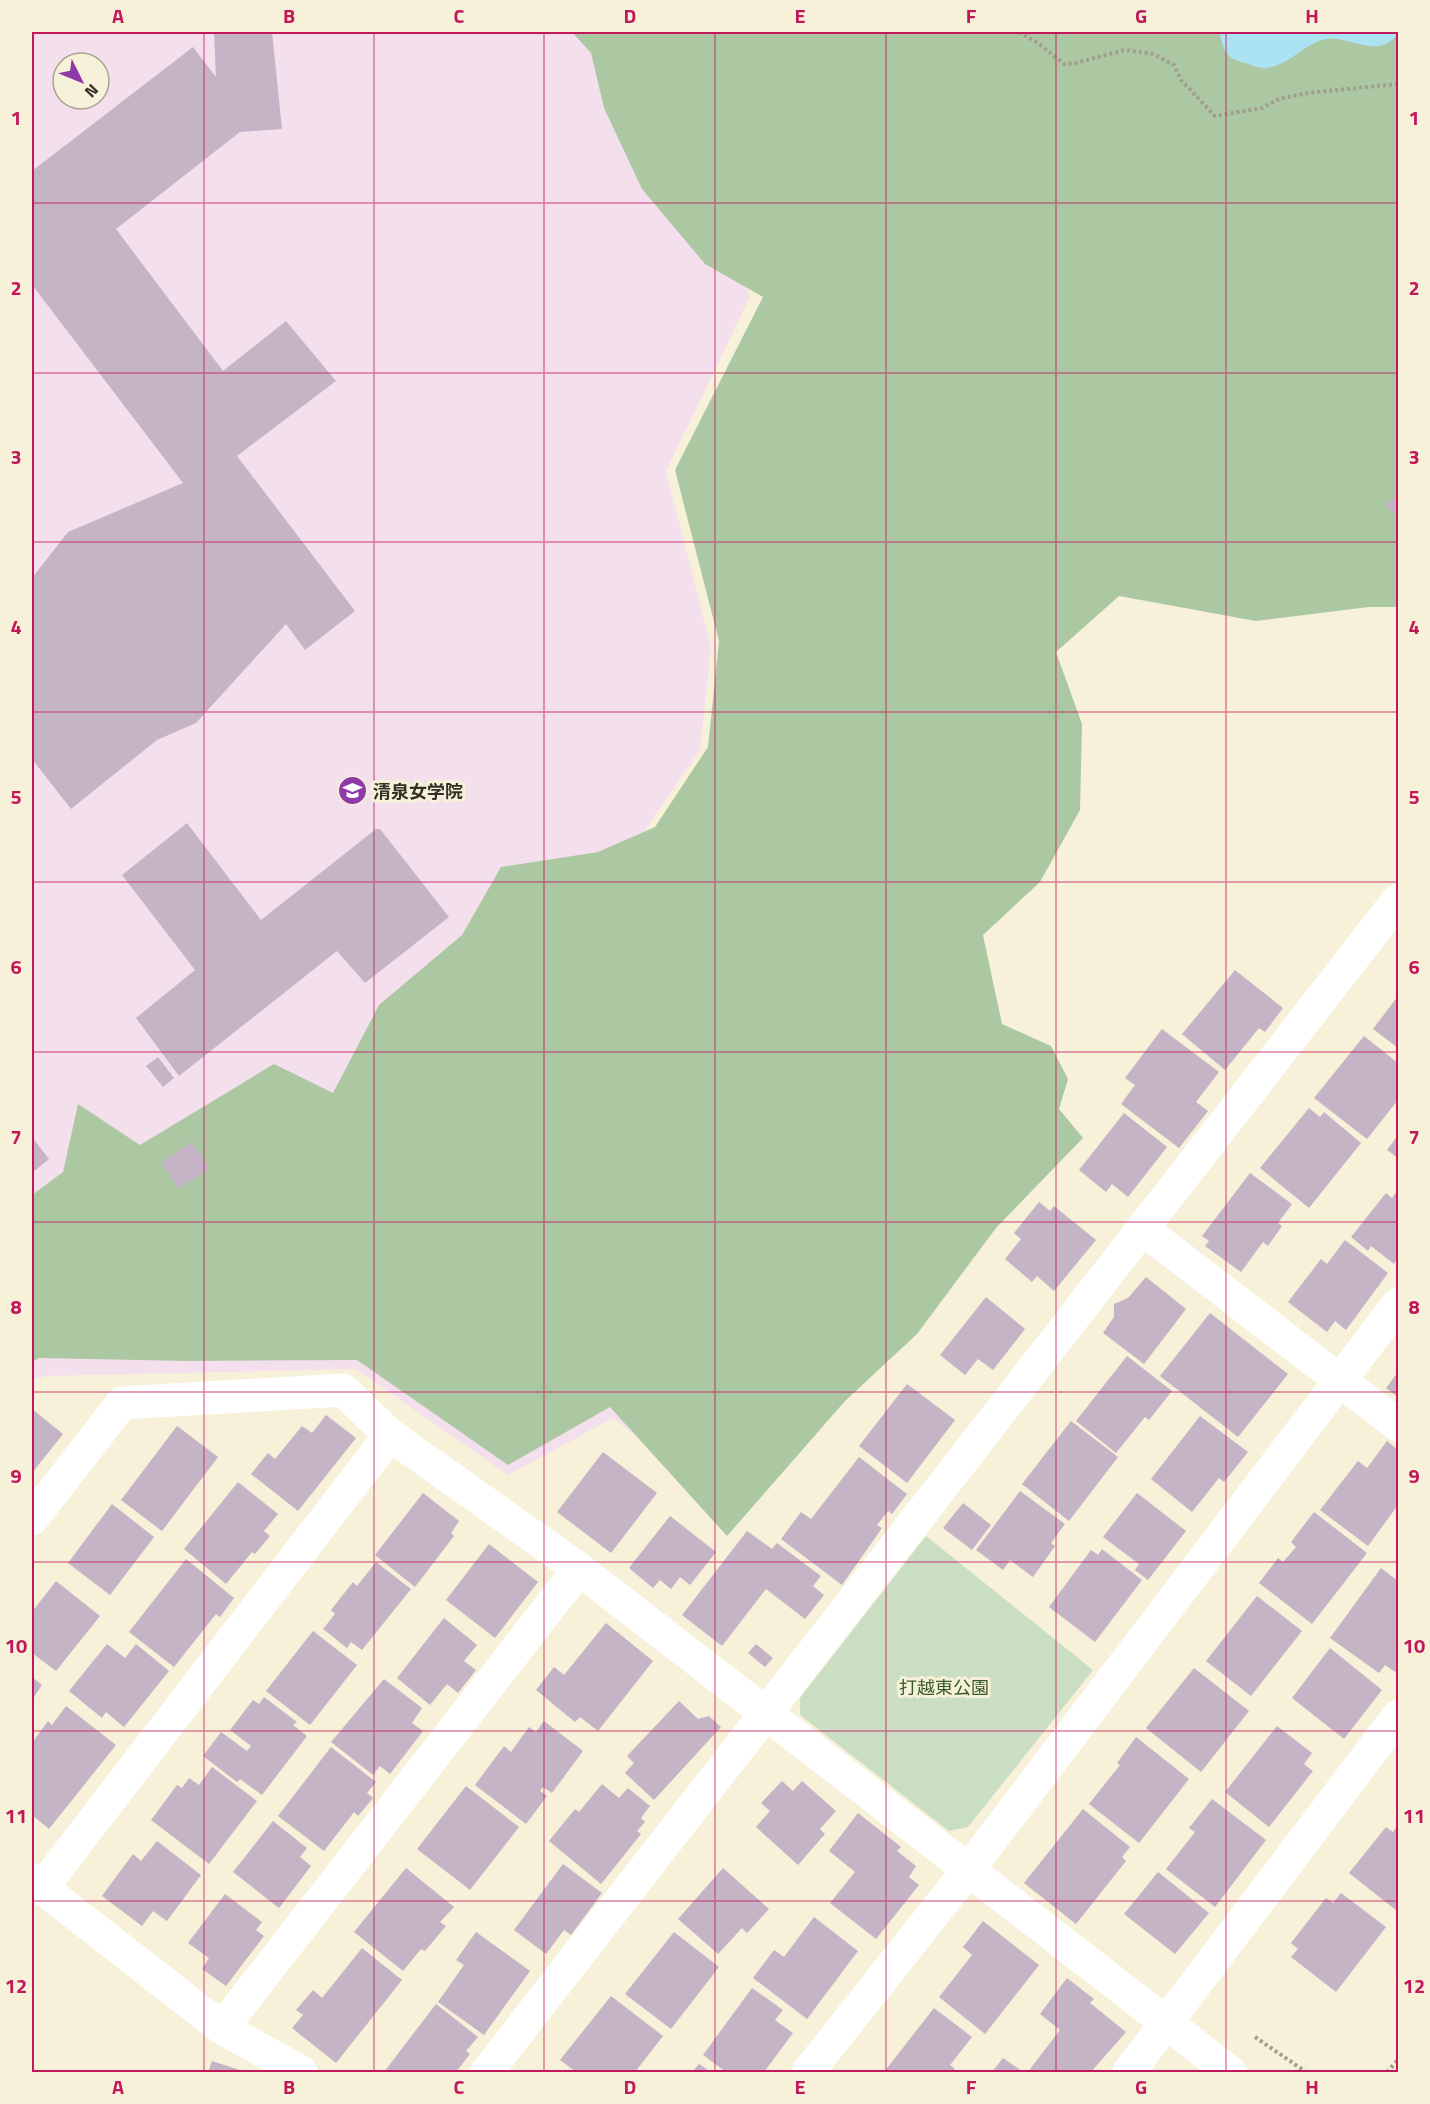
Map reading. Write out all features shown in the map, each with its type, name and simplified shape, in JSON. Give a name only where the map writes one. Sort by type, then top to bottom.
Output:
[{"type":"street","points":[[488,2073],[765,1713],[1144,1230],[1398,900]]},
{"type":"street","points":[[1144,1230],[1398,1425]]},
{"type":"street","points":[[808,2073],[969,1869],[1398,1304]]},
{"type":"street","points":[[32,1519],[122,1403],[343,1390],[390,1435],[579,1569],[1230,2073]]},
{"type":"street","points":[[301,2073],[222,2028],[37,1884],[390,1435]]},
{"type":"street","points":[[222,2028],[579,1569]]},
{"type":"street","points":[[1129,2073],[1398,1716]]},
{"type":"path","points":[[1019,32],[1038,43],[1064,64],[1125,51],[1153,54],[1174,65],[1181,81],[1215,116],[1262,108],[1279,99],[1307,93],[1398,84]]},
{"type":"path","points":[[1252,2036],[1306,2073]]},
{"type":"path","points":[[1388,2073],[1398,2061]]},
{"type":"shaded area","name":"清泉女学院","points":[[32,32],[659,32],[750,297],[666,471],[711,647],[700,750],[644,832],[1011,1183],[722,1504],[613,1418],[508,1475],[356,1369],[46,1376],[32,1380]]},
{"type":"green space","points":[[572,32],[1398,32],[1398,607],[1369,607],[1256,621],[1119,596],[1056,652],[1082,724],[1080,810],[1040,882],[983,935],[1002,1024],[1051,1046],[1068,1079],[1059,1109],[1083,1138],[996,1228],[917,1334],[845,1401],[727,1536],[610,1407],[508,1465],[357,1360],[188,1361],[39,1358],[32,1362],[32,1195],[63,1172],[78,1104],[140,1145],[274,1064],[333,1093],[379,1005],[462,935],[501,867],[598,852],[655,827],[708,747],[719,641],[675,470],[763,297],[705,264],[642,189],[604,108],[591,53]]},
{"type":"green space","name":"打越東公園","points":[[926,1536],[1093,1670],[968,1827],[949,1831],[800,1715],[800,1698]]},
{"type":"water","points":[[1219,32],[1398,33],[1391,41],[1373,46],[1334,39],[1318,41],[1280,64],[1264,68],[1239,61],[1226,53]]},
{"type":"building","points":[[214,32],[272,32],[282,129],[240,132],[116,229],[223,371],[286,321],[336,381],[237,456],[355,611],[305,650],[286,624],[196,723],[157,740],[71,809],[32,759],[32,578],[68,532],[183,483],[32,287],[32,171],[193,47],[216,77]]},
{"type":"building","points":[[1398,493],[1398,517],[1386,506]]},
{"type":"building","points":[[187,823],[261,920],[376,829],[380,829],[449,917],[365,983],[337,951],[179,1076],[136,1018],[195,970],[122,875]]},
{"type":"building","points":[[1235,970],[1283,1008],[1265,1032],[1259,1028],[1225,1070],[1182,1034]]},
{"type":"building","points":[[1398,996],[1398,1048],[1373,1029]]},
{"type":"building","points":[[1162,1029],[1219,1072],[1196,1102],[1208,1111],[1179,1148],[1121,1104],[1135,1085],[1125,1078]]},
{"type":"building","points":[[1364,1036],[1398,1063],[1398,1100],[1367,1139],[1314,1098]]},
{"type":"building","points":[[158,1057],[174,1078],[163,1087],[146,1066]]},
{"type":"building","points":[[1309,1108],[1320,1117],[1324,1112],[1361,1143],[1309,1208],[1260,1168]]},
{"type":"building","points":[[1124,1113],[1167,1147],[1128,1197],[1112,1184],[1106,1192],[1079,1170]]},
{"type":"building","points":[[1398,1135],[1398,1158],[1387,1150]]},
{"type":"building","points":[[32,1137],[49,1159],[32,1173]]},
{"type":"building","points":[[192,1142],[209,1168],[179,1189],[161,1162]]},
{"type":"building","points":[[1250,1173],[1292,1204],[1278,1223],[1282,1226],[1268,1246],[1263,1242],[1241,1272],[1205,1246],[1209,1241],[1202,1236]]},
{"type":"building","points":[[1398,1190],[1398,1258],[1394,1264],[1371,1246],[1368,1251],[1351,1237],[1386,1193],[1392,1198]]},
{"type":"building","points":[[1039,1202],[1050,1211],[1054,1206],[1096,1240],[1054,1291],[1037,1276],[1032,1282],[1005,1259],[1021,1239],[1014,1233]]},
{"type":"building","points":[[1345,1240],[1388,1273],[1346,1330],[1335,1321],[1327,1332],[1288,1302],[1321,1259],[1327,1264]]},
{"type":"building","points":[[1146,1277],[1186,1309],[1144,1364],[1103,1333],[1114,1317],[1114,1304],[1128,1298]]},
{"type":"building","points":[[986,1297],[1025,1329],[993,1370],[978,1359],[965,1375],[940,1355]]},
{"type":"building","points":[[1210,1313],[1288,1374],[1238,1437],[1160,1376]]},
{"type":"building","points":[[1127,1356],[1172,1391],[1149,1420],[1145,1417],[1116,1453],[1076,1421]]},
{"type":"building","points":[[1398,1372],[1398,1397],[1386,1388]]},
{"type":"building","points":[[907,1384],[955,1420],[907,1483],[859,1446]]},
{"type":"building","points":[[32,1409],[63,1434],[32,1473]]},
{"type":"building","points":[[326,1415],[356,1438],[298,1511],[251,1474],[268,1453],[275,1459],[302,1426],[312,1433]]},
{"type":"building","points":[[1200,1416],[1248,1452],[1224,1482],[1219,1478],[1192,1512],[1151,1479]]},
{"type":"building","points":[[1071,1421],[1118,1457],[1069,1521],[1022,1484]]},
{"type":"building","points":[[177,1426],[218,1457],[162,1531],[121,1500]]},
{"type":"building","points":[[1387,1441],[1398,1450],[1398,1505],[1368,1546],[1320,1510],[1358,1461],[1367,1468]]},
{"type":"building","points":[[603,1452],[657,1493],[611,1553],[557,1512]]},
{"type":"building","points":[[859,1457],[907,1494],[892,1514],[888,1511],[877,1525],[882,1528],[842,1585],[781,1539],[801,1512],[811,1519]]},
{"type":"building","points":[[238,1482],[278,1514],[264,1531],[270,1536],[255,1554],[252,1552],[226,1584],[184,1549]]},
{"type":"building","points":[[1020,1491],[1065,1524],[1051,1543],[1055,1546],[1033,1577],[1010,1560],[1003,1570],[976,1550]]},
{"type":"building","points":[[423,1493],[459,1521],[451,1533],[454,1536],[415,1587],[375,1555]]},
{"type":"building","points":[[1137,1493],[1186,1531],[1148,1580],[1135,1570],[1139,1564],[1103,1537]]},
{"type":"building","points":[[963,1503],[991,1525],[972,1550],[943,1528]]},
{"type":"building","points":[[112,1504],[154,1537],[110,1595],[68,1563]]},
{"type":"building","points":[[1314,1512],[1367,1553],[1312,1624],[1259,1583],[1278,1558],[1283,1562],[1296,1547],[1291,1542]]},
{"type":"building","points":[[670,1516],[716,1552],[690,1585],[680,1577],[671,1589],[660,1580],[653,1588],[629,1568]]},
{"type":"building","points":[[747,1531],[772,1549],[777,1543],[821,1576],[813,1586],[824,1595],[805,1619],[766,1589],[722,1646],[682,1615]]},
{"type":"building","points":[[489,1544],[538,1582],[495,1638],[446,1600]]},
{"type":"building","points":[[1102,1549],[1142,1580],[1095,1642],[1049,1607],[1091,1550],[1098,1555]]},
{"type":"building","points":[[186,1559],[234,1598],[220,1617],[216,1614],[174,1667],[129,1632]]},
{"type":"building","points":[[376,1562],[411,1589],[362,1650],[351,1642],[347,1648],[323,1629],[335,1614],[331,1610],[353,1582],[357,1586]]},
{"type":"building","points":[[1381,1568],[1398,1581],[1398,1667],[1395,1672],[1385,1665],[1379,1673],[1330,1638]]},
{"type":"building","points":[[56,1581],[100,1616],[56,1671],[32,1653],[32,1612]]},
{"type":"building","points":[[1257,1596],[1302,1631],[1251,1696],[1206,1661]]},
{"type":"building","points":[[444,1618],[477,1645],[464,1661],[476,1670],[458,1693],[447,1684],[430,1705],[397,1678]]},
{"type":"building","points":[[606,1623],[653,1661],[598,1731],[580,1717],[575,1722],[536,1690],[554,1667],[564,1675]]},
{"type":"building","points":[[313,1631],[357,1665],[310,1725],[266,1691]]},
{"type":"building","points":[[107,1644],[125,1658],[136,1644],[169,1671],[124,1727],[106,1712],[102,1718],[69,1691]]},
{"type":"building","points":[[756,1644],[773,1658],[765,1667],[748,1653]]},
{"type":"building","points":[[1330,1648],[1382,1690],[1344,1739],[1292,1698]]},
{"type":"building","points":[[1194,1668],[1249,1711],[1201,1772],[1146,1728]]},
{"type":"building","points":[[32,1677],[42,1685],[32,1700]]},
{"type":"building","points":[[384,1679],[422,1708],[412,1723],[423,1731],[390,1774],[380,1766],[373,1775],[331,1742]]},
{"type":"building","points":[[264,1697],[297,1722],[293,1725],[307,1736],[262,1795],[240,1779],[237,1782],[203,1756],[221,1732],[247,1751],[251,1746],[230,1730],[253,1700],[259,1704]]},
{"type":"building","points":[[679,1701],[698,1719],[709,1716],[721,1727],[654,1800],[625,1773],[634,1763],[627,1756]]},
{"type":"building","points":[[66,1706],[116,1745],[49,1829],[32,1815],[32,1743],[48,1721],[52,1725]]},
{"type":"building","points":[[544,1721],[583,1751],[552,1793],[543,1787],[540,1791],[547,1796],[526,1824],[475,1785],[504,1746],[511,1752],[529,1727],[536,1732]]},
{"type":"building","points":[[1277,1726],[1312,1753],[1304,1764],[1313,1771],[1269,1827],[1225,1792]]},
{"type":"building","points":[[1136,1737],[1189,1779],[1139,1843],[1089,1804],[1120,1765],[1117,1763]]},
{"type":"building","points":[[331,1747],[376,1782],[367,1793],[373,1798],[358,1816],[354,1812],[324,1851],[278,1816]]},
{"type":"building","points":[[212,1767],[257,1801],[209,1864],[151,1820],[177,1785],[182,1788],[189,1778],[199,1785]]},
{"type":"building","points":[[782,1781],[793,1791],[802,1781],[836,1811],[820,1829],[825,1834],[798,1865],[756,1827],[770,1811],[761,1803]]},
{"type":"building","points":[[602,1784],[619,1798],[628,1788],[650,1806],[641,1818],[645,1822],[637,1831],[641,1834],[601,1884],[549,1841],[575,1809],[579,1812]]},
{"type":"building","points":[[466,1786],[519,1827],[470,1890],[417,1849]]},
{"type":"building","points":[[1212,1799],[1266,1840],[1215,1907],[1166,1869],[1195,1832],[1189,1828]]},
{"type":"building","points":[[1083,1809],[1130,1847],[1122,1857],[1126,1861],[1076,1924],[1024,1883]]},
{"type":"building","points":[[858,1813],[901,1847],[897,1851],[916,1866],[909,1877],[919,1885],[876,1939],[830,1903],[855,1872],[829,1851]]},
{"type":"building","points":[[273,1821],[307,1848],[300,1857],[311,1866],[279,1908],[233,1872]]},
{"type":"building","points":[[1398,1825],[1397,1911],[1349,1873],[1386,1827],[1393,1832]]},
{"type":"building","points":[[157,1841],[201,1875],[167,1921],[153,1911],[142,1926],[102,1896],[133,1854],[141,1861]]},
{"type":"building","points":[[563,1864],[602,1893],[571,1935],[564,1930],[546,1954],[514,1930]]},
{"type":"building","points":[[406,1868],[454,1907],[440,1922],[446,1926],[425,1951],[421,1949],[403,1971],[354,1932]]},
{"type":"building","points":[[723,1868],[769,1909],[747,1933],[742,1928],[718,1954],[678,1919]]},
{"type":"building","points":[[1158,1872],[1209,1913],[1175,1954],[1124,1914]]},
{"type":"building","points":[[1341,1893],[1386,1927],[1336,1992],[1291,1957],[1298,1949],[1291,1943],[1326,1898],[1333,1903]]},
{"type":"building","points":[[225,1894],[262,1922],[256,1930],[264,1936],[226,1986],[202,1969],[209,1958],[188,1943]]},
{"type":"building","points":[[814,1917],[858,1951],[807,2019],[753,1978],[774,1950],[784,1957]]},
{"type":"building","points":[[983,1921],[1039,1965],[985,2034],[939,1997],[972,1955],[963,1947]]},
{"type":"building","points":[[476,1932],[530,1971],[484,2035],[438,2002],[464,1965],[456,1960]]},
{"type":"building","points":[[674,1932],[719,1967],[671,2029],[625,1994]]},
{"type":"building","points":[[362,1948],[402,1980],[336,2063],[292,2028],[303,2015],[296,2010],[313,1990],[322,1998]]},
{"type":"building","points":[[1067,1978],[1094,1999],[1090,2003],[1126,2032],[1091,2072],[1034,2072],[1030,2069],[1060,2030],[1040,2014]]},
{"type":"building","points":[[752,1988],[783,2010],[775,2020],[793,2033],[764,2072],[726,2072],[703,2055]]},
{"type":"building","points":[[611,1996],[663,2036],[635,2072],[576,2072],[560,2060]]},
{"type":"building","points":[[436,2004],[478,2037],[466,2051],[470,2054],[456,2072],[384,2072]]},
{"type":"building","points":[[934,2008],[972,2037],[950,2065],[955,2069],[952,2072],[884,2072]]},
{"type":"building","points":[[1003,2058],[1023,2072],[992,2072]]},
{"type":"building","points":[[212,2061],[246,2072],[208,2072]]},
{"type":"building","points":[[699,2064],[711,2072],[692,2072]]},
{"type":"place","name":"清泉女学院","points":[[352,791]]}]
